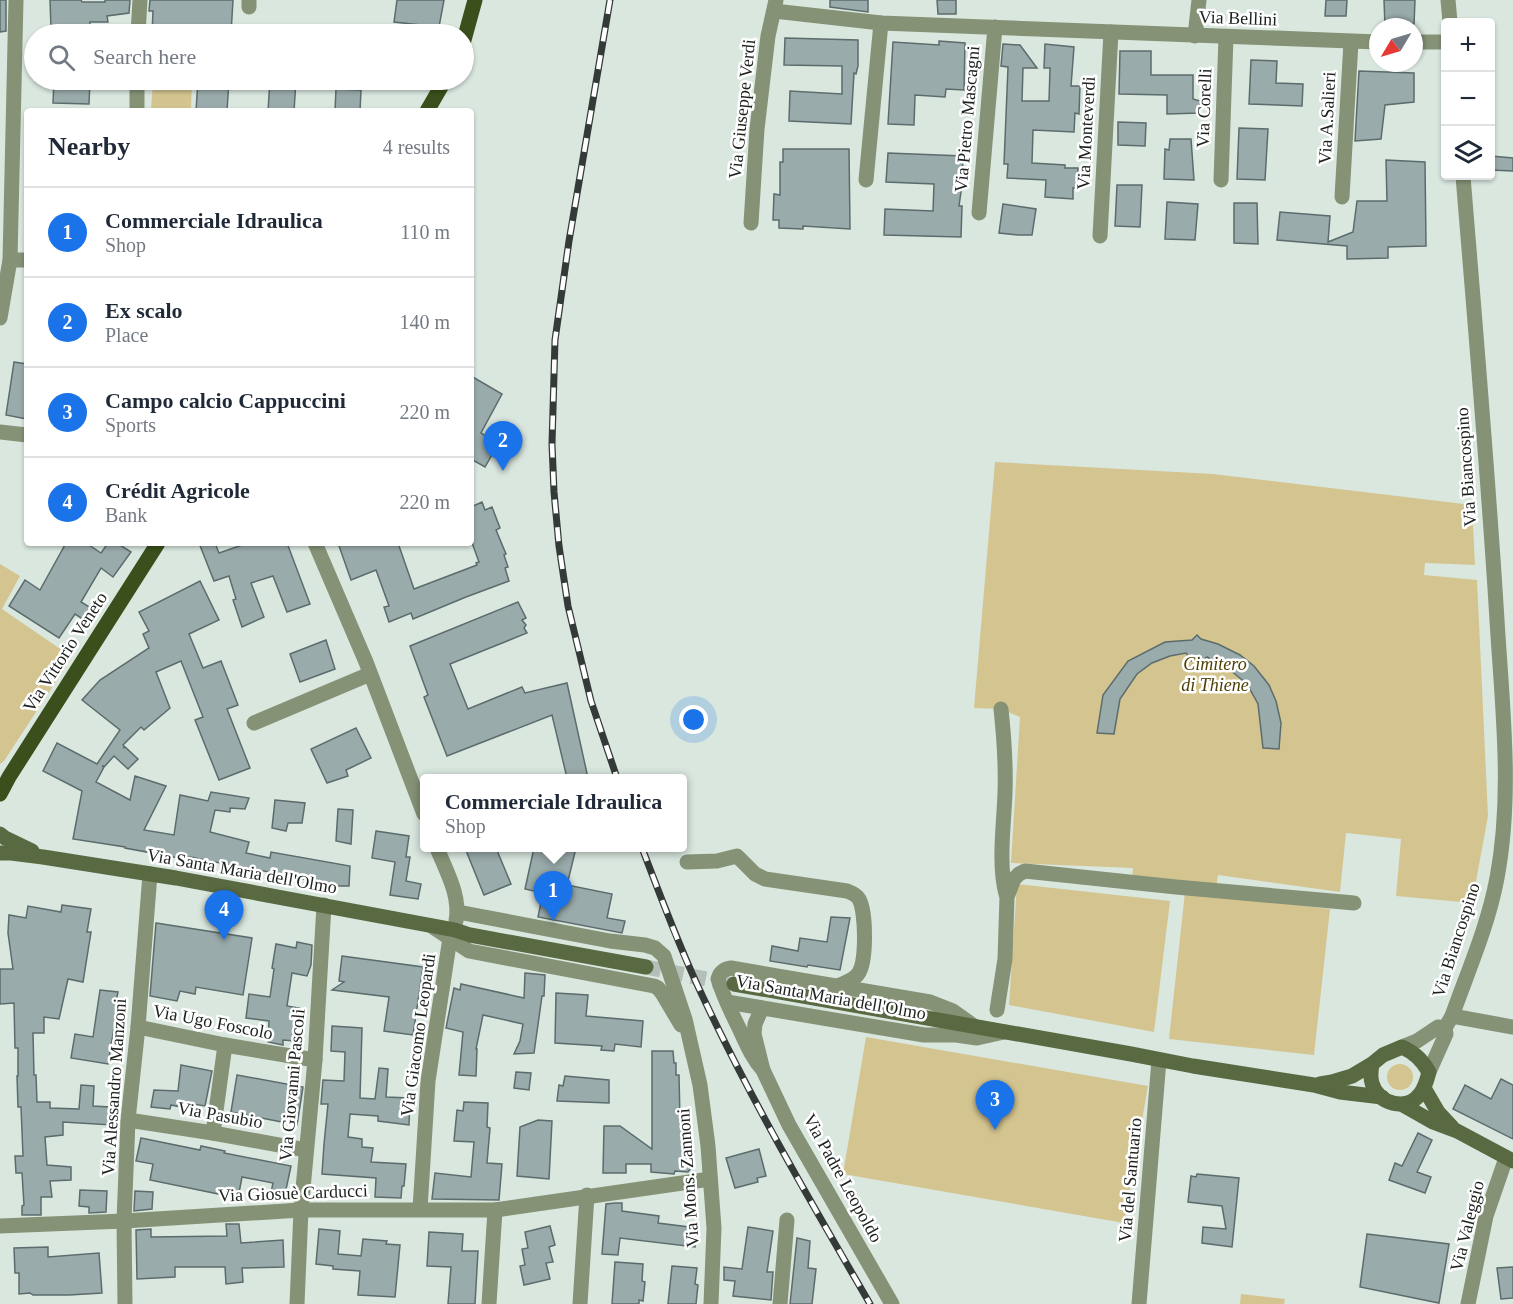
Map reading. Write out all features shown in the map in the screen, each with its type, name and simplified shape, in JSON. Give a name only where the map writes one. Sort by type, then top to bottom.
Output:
[{"type":"main road","points":[[468,24],[475,0]]},
{"type":"main road","points":[[429,108],[439,90]]},
{"type":"main road","name":"Via Vittorio Veneto","points":[[2,788],[156,546]]},
{"type":"main road","name":"Via Santa Maria dell'Olmo","points":[[0,834],[43,857]]},
{"type":"main road","name":"Via Santa Maria dell'Olmo","points":[[0,853],[43,857],[150,874],[324,905],[433,927],[453,934],[470,935],[646,967]]},
{"type":"main road","name":"Via Santa Maria dell'Olmo","points":[[734,984],[1159,1060],[1314,1085],[1340,1092],[1382,1097]]},
{"type":"main road","points":[[1403,1105],[1415,1100],[1424,1088],[1429,1072],[1418,1057],[1402,1047],[1383,1055],[1372,1064],[1371,1075],[1375,1092],[1388,1101],[1403,1105],[1432,1122],[1457,1131],[1509,1160]]},
{"type":"main road","name":"Via Santa Maria dell'Olmo","points":[[1314,1085],[1352,1076],[1372,1064]]},
{"type":"main road","points":[[1424,1088],[1438,1112],[1457,1131]]},
{"type":"street","points":[[0,318],[10,260],[16,0]]},
{"type":"street","points":[[139,24],[140,0]]},
{"type":"street","points":[[1196,36],[1199,0]]},
{"type":"street","points":[[1448,0],[1450,18]]},
{"type":"street","name":"Via Bellini","points":[[775,5],[881,23],[1369,42]]},
{"type":"street","name":"Via Giuseppe Verdi","points":[[751,223],[757,129],[768,36],[775,5]]},
{"type":"street","points":[[866,180],[881,23]]},
{"type":"street","name":"Via Pietro Mascagni","points":[[979,213],[995,27]]},
{"type":"street","name":"Via Monteverdi","points":[[1100,236],[1111,32]]},
{"type":"street","name":"Via Corelli","points":[[1221,180],[1226,37]]},
{"type":"street","name":"Via A.Salieri","points":[[1342,197],[1351,42]]},
{"type":"street","points":[[1423,42],[1441,42]]},
{"type":"street","points":[[137,90],[137,108]]},
{"type":"street","name":"Via Biancospino","points":[[1429,1072],[1446,1034],[1448,1022],[1486,922],[1497,877],[1510,755],[1462,180]]},
{"type":"street","points":[[10,260],[24,260]]},
{"type":"street","points":[[0,432],[24,435]]},
{"type":"street","points":[[316,546],[370,674],[420,804]]},
{"type":"street","points":[[254,723],[370,674]]},
{"type":"street","points":[[997,1010],[1005,959],[1007,897],[1003,862],[1006,766],[1001,709]]},
{"type":"street","points":[[439,852],[457,899],[458,912],[610,941],[650,946],[664,956],[686,1019],[700,1085]]},
{"type":"street","points":[[687,862],[717,861],[737,856],[755,874],[765,879],[847,891],[856,895],[860,901],[864,931],[862,967],[857,976],[838,986]]},
{"type":"street","points":[[1007,897],[1014,879],[1025,871],[1354,903]]},
{"type":"street","name":"Via Alessandro Manzoni","points":[[125,1304],[124,1221],[128,1120],[150,874]]},
{"type":"street","name":"Via Giovanni Pascoli","points":[[297,1304],[301,1210],[315,1060],[324,905]]},
{"type":"street","name":"Via Giacomo Leopardi","points":[[420,1209],[428,1081],[458,912]]},
{"type":"street","name":"Via Santa Maria dell'Olmo","points":[[453,934],[469,951],[654,986]]},
{"type":"street","name":"Via Santa Maria dell'Olmo","points":[[974,1026],[953,1011],[930,1002],[731,968],[722,971],[718,979],[726,1002],[924,1035],[956,1035],[977,1038],[1004,1032]]},
{"type":"street","points":[[669,969],[662,982],[654,986],[666,999],[684,1032],[700,1085]]},
{"type":"street","name":"Via Padre Leopoldo","points":[[726,1002],[756,1062],[763,1070]]},
{"type":"street","name":"Via Padre Leopoldo","points":[[762,1008],[755,1024],[754,1034],[763,1070],[789,1125],[892,1304]]},
{"type":"street","points":[[1402,1047],[1418,1041],[1448,1022],[1513,1027]]},
{"type":"street","name":"Via Ugo Foscolo","points":[[138,1027],[225,1046],[315,1060]]},
{"type":"street","points":[[213,1133],[225,1046]]},
{"type":"street","name":"Via del Santuario","points":[[1138,1304],[1159,1060]]},
{"type":"street","name":"Via Mons. Zannoni","points":[[700,1085],[708,1146],[714,1228],[711,1304]]},
{"type":"street","name":"Via Pasubio","points":[[128,1120],[306,1150]]},
{"type":"street","name":"Via Valeggio","points":[[1468,1304],[1486,1216],[1509,1160]]},
{"type":"street","name":"Via Giosuè Carducci","points":[[0,1226],[301,1210],[495,1210],[710,1179]]},
{"type":"street","points":[[580,1304],[587,1195]]},
{"type":"street","points":[[489,1304],[495,1210]]},
{"type":"street","points":[[780,1304],[787,1220]]},
{"type":"green space","points":[[152,90],[192,90],[191,108],[151,108]]},
{"type":"green space","name":"Cimitero di Thiene","points":[[995,462],[1213,474],[1472,505],[1475,565],[1425,563],[1424,575],[1477,580],[1488,816],[1472,903],[1396,896],[1401,839],[1346,833],[1340,892],[1218,875],[1216,888],[1132,881],[1133,868],[1011,863],[1020,717],[1001,709],[974,708]]},
{"type":"green space","points":[[0,564],[20,576],[2,609],[72,657],[0,764]]},
{"type":"green space","points":[[1017,884],[1170,901],[1154,1032],[1009,1005]]},
{"type":"green space","points":[[1185,892],[1330,909],[1314,1055],[1169,1039]]},
{"type":"green space","points":[[866,1037],[1148,1086],[1124,1223],[843,1174]]},
{"type":"green space","points":[[1400,1064],[1409,1068],[1413,1077],[1409,1086],[1400,1090],[1391,1086],[1387,1077],[1391,1068]]},
{"type":"green space","points":[[1241,1294],[1285,1299],[1284,1304],[1240,1304]]},
{"type":"building","points":[[0,0],[6,0],[6,31],[0,32]]},
{"type":"building","points":[[50,0],[105,2],[105,0],[130,0],[129,13],[107,16],[108,22],[51,24]]},
{"type":"building","points":[[150,0],[233,0],[232,24],[152,24],[153,11],[149,11]]},
{"type":"building","points":[[397,0],[444,0],[440,24],[394,22]]},
{"type":"building","points":[[830,0],[868,0],[868,12],[830,7]]},
{"type":"building","points":[[937,0],[956,0],[956,14],[938,14]]},
{"type":"building","points":[[1326,0],[1347,0],[1346,16],[1325,16]]},
{"type":"building","points":[[1384,0],[1415,0],[1414,18],[1385,18]]},
{"type":"building","points":[[785,38],[858,40],[858,66],[856,74],[854,73],[851,124],[789,121],[790,91],[842,94],[842,66],[784,65]]},
{"type":"building","points":[[939,41],[965,43],[964,90],[946,89],[945,97],[915,95],[914,125],[888,124],[893,42],[939,45]]},
{"type":"building","points":[[1003,44],[1020,45],[1037,68],[1023,68],[1022,101],[1049,101],[1050,68],[1044,68],[1045,44],[1074,47],[1071,86],[1080,86],[1079,114],[1075,113],[1074,132],[1033,130],[1032,163],[1078,168],[1077,188],[1073,188],[1073,199],[1045,197],[1046,180],[1007,178],[1008,164],[1004,164],[1008,67],[1001,66]]},
{"type":"building","points":[[1120,51],[1151,51],[1151,75],[1193,75],[1193,99],[1200,101],[1200,113],[1167,114],[1167,95],[1119,94]]},
{"type":"building","points":[[1251,60],[1277,61],[1276,83],[1303,84],[1302,106],[1249,104]]},
{"type":"building","points":[[1359,71],[1414,73],[1414,102],[1385,105],[1381,139],[1355,141]]},
{"type":"building","points":[[54,90],[90,90],[89,104],[53,103]]},
{"type":"building","points":[[197,90],[228,90],[227,108],[196,108]]},
{"type":"building","points":[[269,90],[295,90],[294,108],[268,108]]},
{"type":"building","points":[[336,90],[361,90],[360,108],[335,108]]},
{"type":"building","points":[[1118,122],[1146,123],[1145,146],[1118,145]]},
{"type":"building","points":[[1239,128],[1268,129],[1265,180],[1237,179]]},
{"type":"building","points":[[1170,139],[1191,139],[1194,180],[1164,179],[1165,149],[1169,150]]},
{"type":"building","points":[[783,149],[849,149],[850,229],[803,226],[803,229],[779,228],[779,220],[773,220],[774,194],[780,195],[780,162],[783,162]]},
{"type":"building","points":[[888,153],[963,156],[959,206],[962,206],[961,237],[884,235],[885,209],[933,211],[934,184],[886,182]]},
{"type":"building","points":[[1495,156],[1513,158],[1513,171],[1495,170]]},
{"type":"building","points":[[1386,160],[1425,162],[1426,246],[1388,247],[1388,258],[1347,259],[1347,246],[1277,240],[1280,212],[1330,216],[1328,242],[1353,232],[1357,201],[1387,201]]},
{"type":"building","points":[[1117,185],[1142,185],[1140,227],[1115,226]]},
{"type":"building","points":[[1167,202],[1198,204],[1195,240],[1165,239]]},
{"type":"building","points":[[1234,203],[1257,203],[1258,244],[1234,243]]},
{"type":"building","points":[[1003,204],[1036,209],[1032,235],[999,233]]},
{"type":"building","points":[[14,362],[24,364],[24,418],[6,415]]},
{"type":"building","points":[[474,378],[502,394],[481,433],[498,444],[485,467],[474,461]]},
{"type":"building","points":[[482,502],[485,510],[492,507],[500,528],[496,530],[506,554],[504,555],[508,567],[505,568],[509,581],[413,619],[411,613],[389,622],[384,607],[389,606],[376,570],[351,580],[339,546],[399,546],[414,589],[477,565],[476,563],[479,562],[473,546],[474,506]]},
{"type":"building","points":[[64,546],[90,546],[101,553],[106,546],[122,546],[131,552],[113,577],[101,568],[81,602],[96,611],[89,623],[75,614],[59,638],[9,606],[25,580],[40,590]]},
{"type":"building","points":[[200,546],[216,546],[219,553],[239,546],[288,546],[310,604],[287,612],[273,576],[251,583],[264,617],[242,627],[233,600],[236,599],[229,576],[214,581]]},
{"type":"building","points":[[200,581],[219,620],[189,634],[203,668],[221,661],[238,705],[227,709],[250,768],[219,780],[195,720],[203,717],[181,661],[156,672],[170,708],[144,730],[141,727],[123,745],[138,759],[128,769],[114,756],[105,766],[102,766],[104,767],[96,782],[130,800],[135,776],[166,786],[144,830],[174,835],[180,795],[208,801],[211,792],[249,798],[245,809],[230,808],[230,812],[215,810],[210,832],[249,842],[246,853],[270,858],[271,852],[350,866],[349,886],[338,886],[249,868],[249,871],[185,856],[185,859],[73,839],[82,791],[43,771],[57,743],[97,764],[120,730],[82,700],[100,680],[149,648],[143,634],[149,631],[139,612]]},
{"type":"building","points":[[518,602],[526,618],[522,620],[526,625],[524,628],[527,633],[450,664],[468,709],[522,687],[525,693],[567,683],[587,774],[566,774],[552,715],[447,756],[424,697],[428,695],[410,646]]},
{"type":"building","points":[[1197,635],[1201,639],[1218,644],[1240,655],[1254,666],[1269,685],[1276,701],[1281,723],[1279,749],[1263,748],[1258,704],[1247,684],[1230,670],[1207,657],[1200,662],[1195,662],[1186,653],[1152,663],[1137,674],[1120,699],[1114,734],[1097,733],[1103,695],[1128,661],[1165,642],[1192,640]]},
{"type":"building","points":[[326,640],[335,669],[300,682],[290,654]]},
{"type":"building","points":[[356,728],[371,758],[346,770],[348,776],[327,783],[311,749]]},
{"type":"building","points":[[275,800],[305,803],[302,823],[288,823],[286,831],[272,828]]},
{"type":"building","points":[[338,809],[353,810],[351,844],[336,841]]},
{"type":"building","points":[[376,831],[409,836],[406,857],[410,857],[406,881],[421,884],[418,899],[390,895],[395,862],[372,858]]},
{"type":"building","points":[[467,852],[498,852],[511,884],[484,895]]},
{"type":"building","points":[[533,852],[575,852],[567,885],[612,894],[607,918],[625,921],[622,933],[538,917],[543,893],[525,889]]},
{"type":"building","points":[[62,905],[91,909],[87,932],[91,932],[83,982],[68,979],[59,1019],[44,1017],[44,1033],[33,1033],[37,1102],[50,1102],[50,1108],[79,1109],[81,1085],[94,1086],[93,1106],[110,1107],[109,1112],[113,1113],[112,1125],[63,1122],[63,1135],[45,1137],[47,1165],[71,1167],[71,1180],[50,1181],[52,1197],[41,1197],[41,1215],[22,1215],[24,1205],[22,1173],[16,1173],[15,1156],[23,1156],[21,1107],[18,1107],[18,1048],[15,1048],[14,1003],[0,1004],[0,969],[13,969],[8,933],[9,915],[26,918],[28,906],[61,912]]},
{"type":"building","points":[[831,917],[850,918],[840,970],[770,961],[772,946],[798,951],[800,938],[827,942]]},
{"type":"building","points":[[156,923],[252,938],[243,995],[196,987],[195,994],[180,991],[177,1001],[150,996]]},
{"type":"building","points":[[297,942],[312,945],[311,965],[307,976],[292,973],[287,1006],[299,1008],[295,1041],[283,1040],[283,1045],[268,1042],[269,1021],[246,1018],[249,994],[270,997],[276,944],[296,948]]},
{"type":"building","points":[[342,956],[423,967],[413,1035],[384,1031],[389,997],[332,990],[344,982],[339,981]]},
{"type":"building","points":[[525,973],[545,975],[544,996],[542,996],[534,1053],[514,1054],[520,1041],[523,1024],[483,1015],[476,1049],[476,1076],[459,1075],[463,1032],[446,1028],[454,988],[460,990],[461,984],[524,998]]},
{"type":"building","points":[[100,990],[118,992],[116,1002],[120,1002],[108,1064],[71,1058],[75,1034],[93,1037]]},
{"type":"building","points":[[556,993],[588,995],[586,1016],[643,1021],[641,1047],[615,1044],[614,1051],[601,1050],[602,1046],[555,1043]]},
{"type":"building","points":[[332,1026],[362,1028],[360,1098],[375,1099],[379,1068],[388,1069],[386,1097],[410,1098],[409,1125],[378,1121],[378,1116],[350,1114],[348,1137],[362,1139],[362,1147],[373,1148],[371,1162],[406,1164],[401,1198],[375,1197],[376,1178],[322,1174],[328,1104],[321,1104],[323,1080],[344,1081],[345,1052],[331,1051]]},
{"type":"building","points":[[652,1051],[673,1051],[676,1075],[679,1075],[680,1120],[685,1120],[691,1128],[689,1151],[694,1151],[692,1167],[688,1172],[675,1171],[674,1174],[651,1172],[651,1164],[626,1164],[626,1173],[603,1173],[604,1126],[620,1126],[652,1149]]},
{"type":"building","points":[[181,1065],[212,1071],[205,1106],[182,1102],[181,1107],[171,1105],[170,1109],[151,1107],[154,1090],[178,1091]]},
{"type":"building","points":[[516,1072],[531,1073],[529,1090],[514,1088]]},
{"type":"building","points":[[237,1075],[303,1087],[297,1125],[231,1112]]},
{"type":"building","points":[[565,1076],[609,1080],[609,1103],[557,1101],[559,1085],[563,1086]]},
{"type":"building","points":[[1501,1079],[1513,1085],[1513,1139],[1453,1109],[1465,1085],[1491,1099]]},
{"type":"building","points":[[464,1102],[488,1103],[487,1127],[490,1128],[487,1163],[502,1164],[499,1200],[432,1199],[435,1173],[471,1177],[474,1142],[454,1141],[457,1110],[463,1111]]},
{"type":"building","points":[[538,1120],[552,1121],[549,1179],[517,1176],[520,1127]]},
{"type":"building","points":[[1418,1133],[1432,1140],[1417,1172],[1431,1177],[1425,1193],[1389,1180],[1395,1163],[1402,1166]]},
{"type":"building","points":[[141,1138],[200,1150],[201,1146],[225,1151],[224,1153],[291,1166],[284,1199],[270,1197],[273,1183],[242,1177],[238,1198],[150,1180],[153,1164],[136,1161]]},
{"type":"building","points":[[759,1149],[766,1176],[757,1178],[758,1182],[735,1188],[726,1158]]},
{"type":"building","points":[[1197,1174],[1239,1178],[1232,1247],[1202,1243],[1203,1227],[1226,1229],[1222,1206],[1188,1202],[1191,1176],[1196,1177]]},
{"type":"building","points":[[80,1190],[107,1191],[106,1212],[89,1213],[89,1207],[79,1206]]},
{"type":"building","points":[[135,1191],[153,1192],[152,1209],[134,1211]]},
{"type":"building","points":[[622,1203],[622,1211],[659,1216],[658,1223],[697,1228],[695,1247],[620,1238],[618,1255],[602,1254],[606,1204]]},
{"type":"building","points":[[226,1224],[239,1224],[241,1243],[283,1240],[284,1267],[242,1268],[243,1282],[226,1284],[225,1267],[175,1267],[175,1277],[137,1279],[136,1230],[151,1229],[151,1237],[227,1236]]},
{"type":"building","points":[[550,1226],[555,1245],[549,1247],[553,1262],[546,1263],[550,1279],[524,1285],[520,1266],[525,1265],[522,1249],[528,1248],[525,1232]]},
{"type":"building","points":[[748,1227],[773,1231],[767,1272],[773,1272],[771,1300],[733,1296],[735,1281],[724,1280],[724,1267],[742,1269]]},
{"type":"building","points":[[319,1229],[340,1231],[338,1254],[361,1256],[363,1239],[387,1241],[386,1244],[400,1245],[395,1297],[358,1295],[360,1271],[333,1269],[333,1266],[316,1264]]},
{"type":"building","points":[[429,1232],[463,1234],[462,1251],[478,1251],[475,1304],[448,1304],[451,1267],[427,1266]]},
{"type":"building","points":[[1367,1234],[1449,1244],[1439,1303],[1360,1287]]},
{"type":"building","points":[[797,1238],[810,1241],[808,1268],[816,1269],[812,1304],[790,1304]]},
{"type":"building","points":[[48,1247],[48,1257],[99,1253],[102,1293],[19,1294],[19,1273],[15,1273],[14,1248]]},
{"type":"building","points":[[615,1262],[643,1264],[642,1281],[645,1282],[643,1301],[639,1300],[639,1304],[612,1304]]},
{"type":"building","points":[[672,1266],[697,1268],[696,1304],[668,1304]]},
{"type":"building","points":[[1513,1267],[1513,1298],[1501,1299],[1497,1268]]},
{"type":"tunnel","points":[[646,967],[731,984]]},
{"type":"railway","points":[[610,0],[569,241],[555,340],[552,444],[559,546],[568,606],[591,701],[616,774]]},
{"type":"railway","points":[[644,852],[670,922],[721,1035],[783,1151],[870,1304]]},
{"type":"place","name":"Ex scalo","points":[[503,471]]},
{"type":"place","name":"Commerciale Idraulica","points":[[553,921]]},
{"type":"place","name":"Crédit Agricole","points":[[224,940]]},
{"type":"place","name":"Campo calcio Cappuccini","points":[[995,1130]]}]
